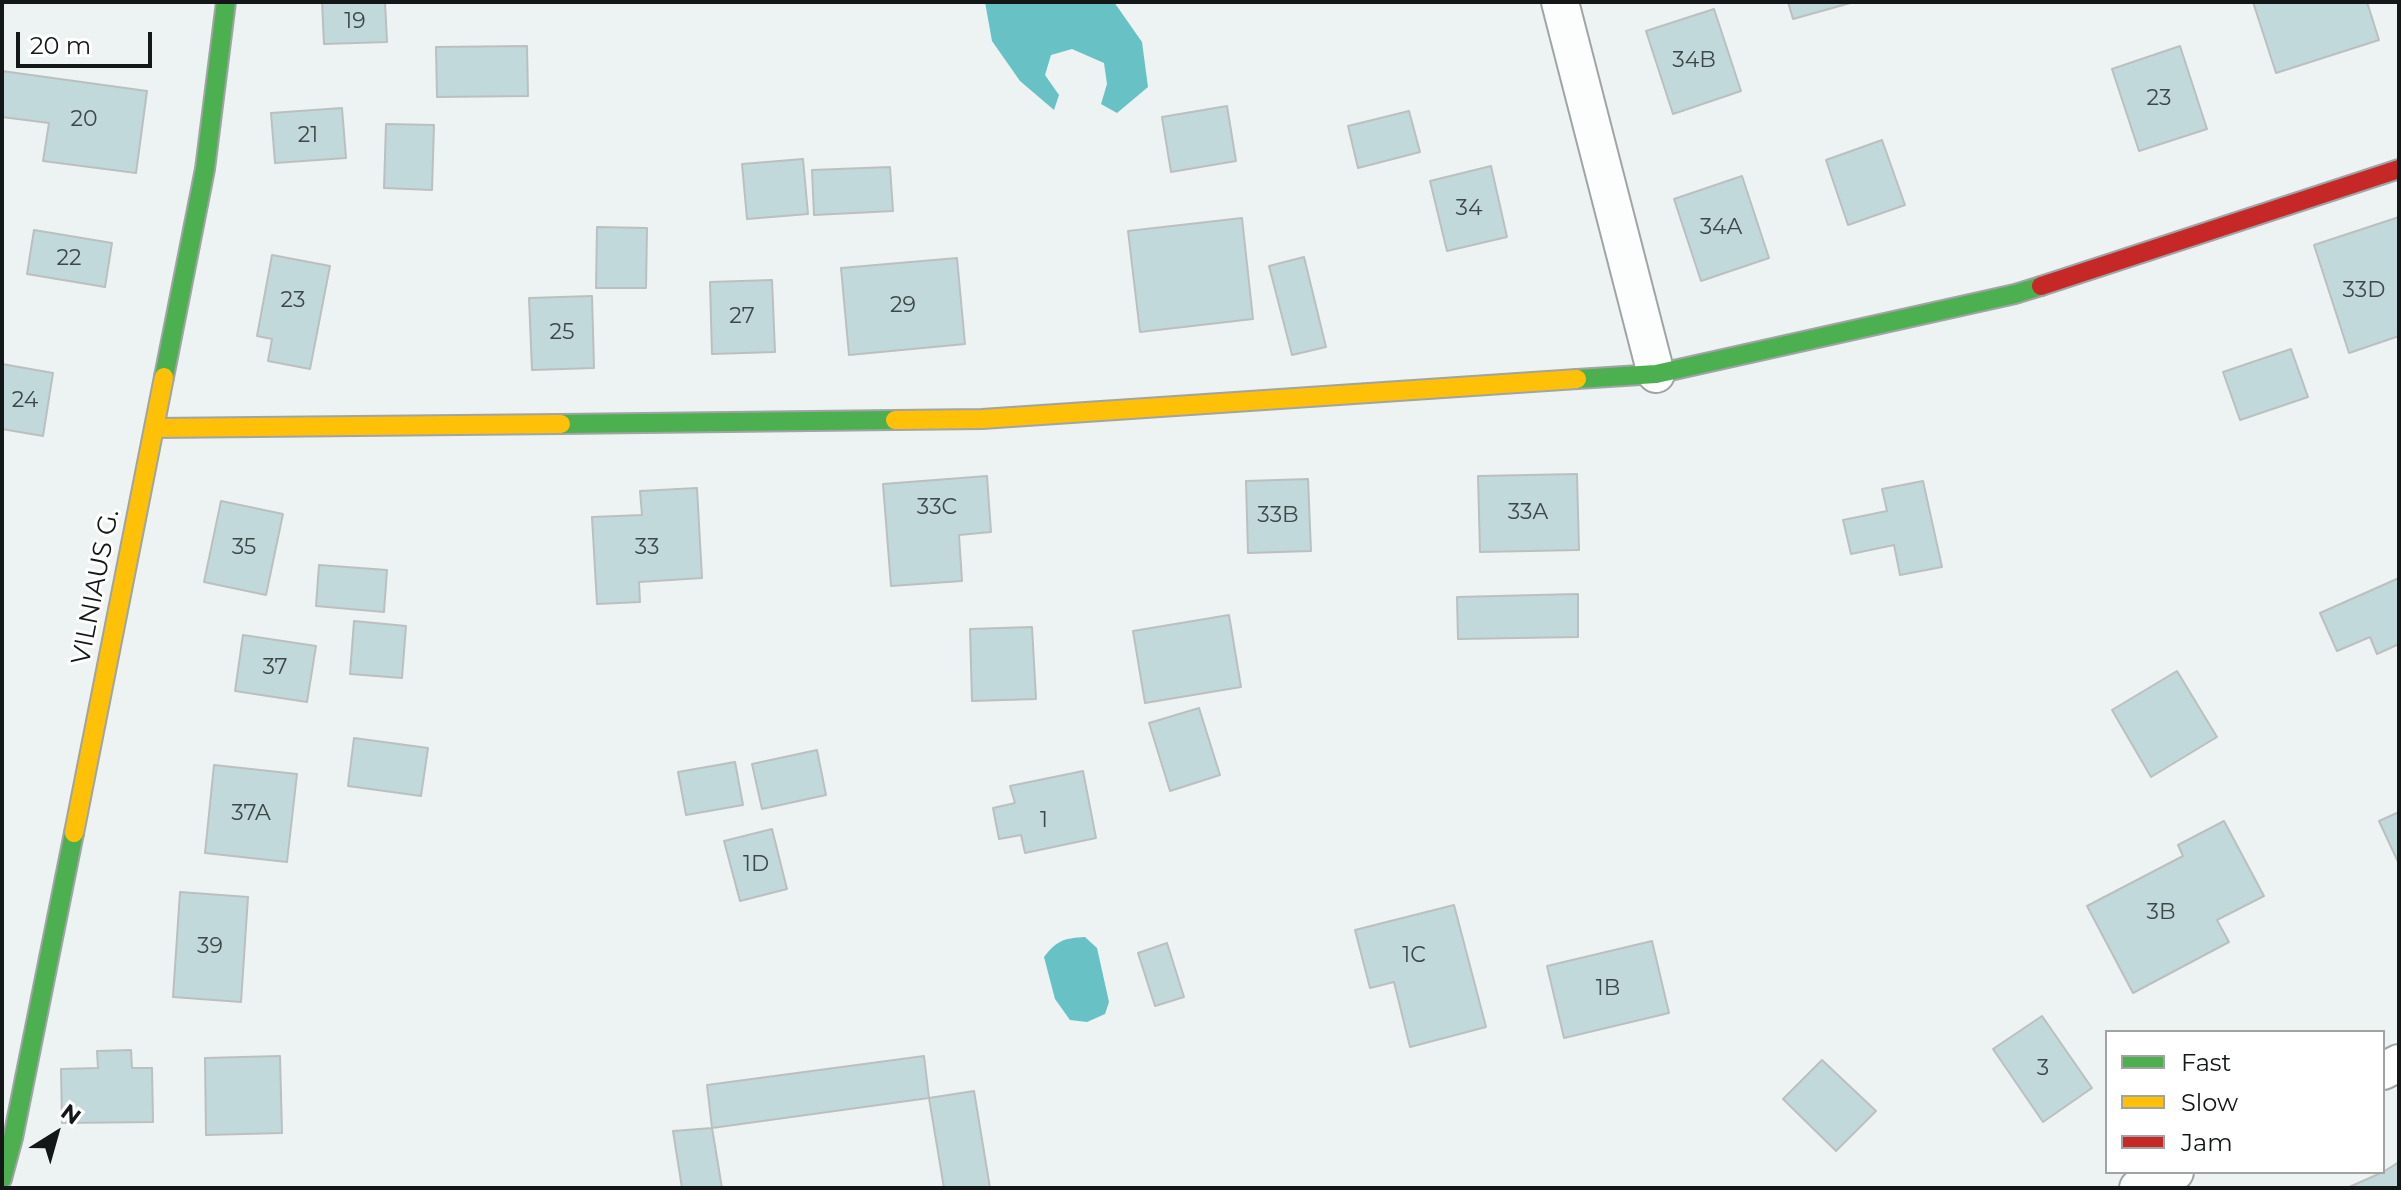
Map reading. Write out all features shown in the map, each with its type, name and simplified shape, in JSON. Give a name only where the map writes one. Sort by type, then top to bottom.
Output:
[{"type":"street","name":"VILNIAUS G.","points":[[2,1179],[13,1138],[205,169],[226,2]]},
{"type":"street","points":[[1560,2],[1656,374]]},
{"type":"street","points":[[154,428],[982,419],[1656,374],[2015,294],[2399,169]]},
{"type":"street","points":[[2138,1188],[2170,1174]]},
{"type":"water","points":[[985,2],[1114,2],[1142,42],[1148,87],[1117,113],[1101,104],[1107,84],[1104,63],[1072,49],[1051,55],[1045,75],[1059,95],[1054,110],[1020,81],[992,41]]},
{"type":"water","points":[[1085,937],[1097,948],[1109,1002],[1105,1014],[1087,1022],[1070,1020],[1055,999],[1044,957],[1062,941]]},
{"type":"building","points":[[322,2],[385,2],[387,42],[324,44]]},
{"type":"building","points":[[1788,2],[1854,2],[1793,19]]},
{"type":"building","points":[[2253,2],[2367,2],[2379,40],[2276,73]]},
{"type":"building","points":[[1714,9],[1741,91],[1673,114],[1646,31]]},
{"type":"building","points":[[527,46],[528,96],[437,97],[436,47]]},
{"type":"building","points":[[2180,46],[2207,129],[2139,151],[2112,69]]},
{"type":"building","points":[[2,71],[147,91],[136,173],[43,161],[49,123],[2,117]]},
{"type":"building","points":[[1227,106],[1236,161],[1171,172],[1162,117]]},
{"type":"building","points":[[342,108],[346,158],[275,163],[271,113]]},
{"type":"building","points":[[1409,111],[1420,152],[1358,168],[1348,126]]},
{"type":"building","points":[[386,124],[434,125],[432,190],[384,188]]},
{"type":"building","points":[[1882,140],[1905,205],[1848,225],[1826,160]]},
{"type":"building","points":[[803,159],[808,214],[747,219],[742,164]]},
{"type":"building","points":[[1491,166],[1507,237],[1447,251],[1430,181]]},
{"type":"building","points":[[890,167],[893,211],[814,215],[812,170]]},
{"type":"building","points":[[1742,176],[1769,258],[1701,281],[1674,199]]},
{"type":"building","points":[[2399,217],[2399,336],[2349,353],[2314,245]]},
{"type":"building","points":[[1242,218],[1253,319],[1140,332],[1128,231]]},
{"type":"building","points":[[597,227],[647,228],[646,288],[596,288]]},
{"type":"building","points":[[34,230],[112,243],[105,287],[27,274]]},
{"type":"building","points":[[272,255],[330,266],[310,369],[268,361],[272,339],[257,336]]},
{"type":"building","points":[[1304,257],[1326,347],[1292,355],[1269,266]]},
{"type":"building","points":[[957,258],[965,344],[849,355],[841,268]]},
{"type":"building","points":[[772,280],[775,352],[712,354],[710,282]]},
{"type":"building","points":[[592,296],[594,368],[532,370],[529,298]]},
{"type":"building","points":[[2291,349],[2308,397],[2240,420],[2223,372]]},
{"type":"building","points":[[2,364],[53,373],[43,436],[2,429]]},
{"type":"building","points":[[1577,474],[1579,550],[1480,552],[1478,476]]},
{"type":"building","points":[[987,476],[991,532],[959,535],[962,581],[891,586],[883,484]]},
{"type":"building","points":[[1308,479],[1311,551],[1248,553],[1246,481]]},
{"type":"building","points":[[1923,481],[1942,567],[1900,575],[1894,545],[1851,554],[1843,520],[1887,511],[1882,489]]},
{"type":"building","points":[[697,488],[702,578],[639,582],[640,602],[597,604],[592,517],[642,515],[640,491]]},
{"type":"building","points":[[221,501],[283,514],[266,595],[204,582]]},
{"type":"building","points":[[319,565],[387,570],[384,612],[316,606]]},
{"type":"building","points":[[2399,578],[2399,644],[2377,654],[2370,637],[2337,651],[2320,613]]},
{"type":"building","points":[[1578,594],[1578,637],[1458,639],[1457,597]]},
{"type":"building","points":[[1229,615],[1241,687],[1145,703],[1133,631]]},
{"type":"building","points":[[354,621],[406,626],[402,678],[350,674]]},
{"type":"building","points":[[1032,627],[1036,699],[972,701],[970,629]]},
{"type":"building","points":[[243,635],[316,646],[307,702],[235,691]]},
{"type":"building","points":[[2177,671],[2217,737],[2151,777],[2112,710]]},
{"type":"building","points":[[1199,708],[1220,775],[1170,791],[1149,723]]},
{"type":"building","points":[[354,738],[428,748],[421,796],[348,786]]},
{"type":"building","points":[[817,750],[826,795],[762,809],[752,764]]},
{"type":"building","points":[[735,762],[743,805],[686,815],[678,772]]},
{"type":"building","points":[[214,765],[297,774],[287,862],[205,853]]},
{"type":"building","points":[[1083,771],[1096,838],[1025,853],[1021,835],[999,839],[993,808],[1015,803],[1010,786]]},
{"type":"building","points":[[2399,812],[2399,864],[2379,821]]},
{"type":"building","points":[[2224,821],[2264,896],[2217,920],[2229,942],[2133,993],[2087,906],[2183,856],[2178,845]]},
{"type":"building","points":[[772,829],[787,889],[740,901],[724,841]]},
{"type":"building","points":[[180,892],[248,897],[241,1002],[173,997]]},
{"type":"building","points":[[1454,905],[1486,1027],[1410,1047],[1394,982],[1370,988],[1355,930]]},
{"type":"building","points":[[1652,941],[1669,1013],[1564,1038],[1547,966]]},
{"type":"building","points":[[1167,943],[1184,997],[1155,1006],[1138,953]]},
{"type":"building","points":[[2042,1016],[2092,1088],[2043,1122],[1993,1049]]},
{"type":"building","points":[[131,1050],[132,1068],[152,1068],[153,1122],[62,1123],[61,1069],[98,1068],[97,1051]]},
{"type":"building","points":[[280,1056],[282,1133],[206,1135],[205,1058]]},
{"type":"building","points":[[924,1056],[929,1098],[712,1128],[707,1085]]},
{"type":"building","points":[[1822,1060],[1876,1111],[1836,1151],[1783,1099]]},
{"type":"building","points":[[974,1091],[990,1188],[944,1188],[929,1098]]},
{"type":"building","points":[[712,1128],[722,1188],[682,1188],[673,1131]]},
{"type":"building","points":[[2399,1162],[2399,1188],[2347,1188],[2385,1174],[2385,1171]]},
{"type":"traffic: fast","points":[[164,377],[205,169],[226,2]]},
{"type":"traffic: fast","points":[[1577,379],[1656,374],[2041,286]]},
{"type":"traffic: fast","points":[[561,424],[895,420]]},
{"type":"traffic: fast","points":[[2,1179],[13,1138],[74,833]]},
{"type":"traffic: slow","points":[[74,833],[164,377]]},
{"type":"traffic: slow","points":[[895,420],[982,419],[1577,379]]},
{"type":"traffic: slow","points":[[154,428],[561,424]]},
{"type":"traffic: jam","points":[[2041,286],[2399,169]]}]
